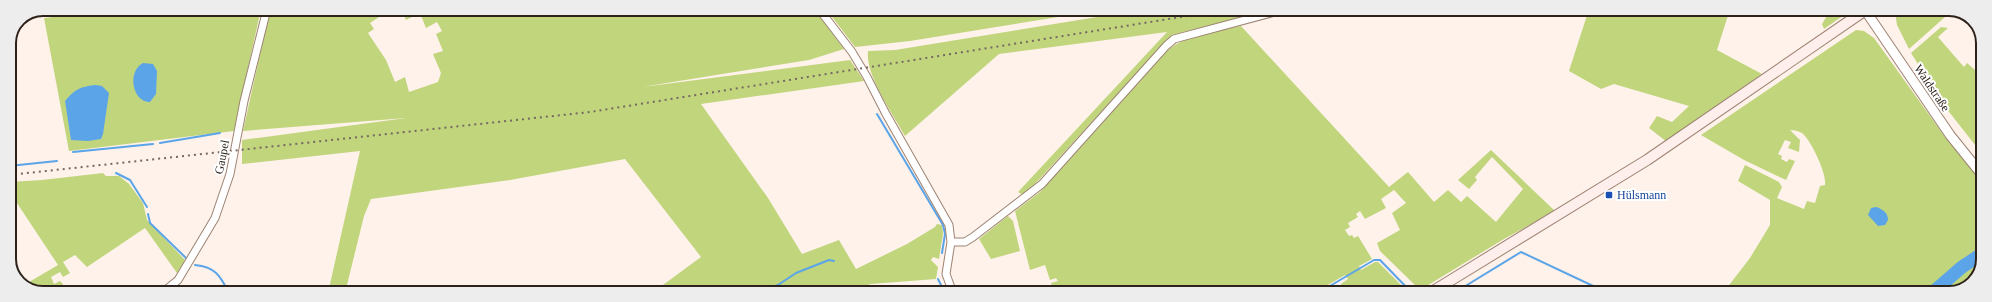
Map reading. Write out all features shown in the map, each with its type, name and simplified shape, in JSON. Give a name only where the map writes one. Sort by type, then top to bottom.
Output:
[{"type":"main road","points":[[1441,286],[1647,160],[1857,16]]},
{"type":"street","name":"Gaupel","points":[[171,286],[178,280],[215,218],[230,174],[244,101],[265,16]]},
{"type":"street","points":[[825,16],[852,52],[949,225],[951,242],[946,274],[950,286]]},
{"type":"street","points":[[951,242],[965,242],[973,237],[1042,184],[1174,39],[1260,16]]},
{"type":"street","name":"Waldstraße","points":[[1870,16],[1950,135],[1976,167]]},
{"type":"green space","points":[[62,16],[259,16],[234,131],[69,151],[44,18]]},
{"type":"green space","points":[[268,16],[380,16],[370,23],[374,29],[368,33],[386,60],[395,82],[405,77],[409,92],[438,82],[441,73],[433,54],[443,51],[436,34],[442,31],[437,22],[426,28],[421,16],[819,16],[844,49],[809,60],[642,87],[850,60],[864,81],[701,104],[768,198],[802,254],[839,240],[856,269],[907,244],[935,227],[937,224],[942,225],[943,234],[939,259],[933,257],[931,260],[938,267],[936,279],[871,284],[865,286],[662,286],[701,257],[625,159],[510,180],[371,199],[364,216],[347,286],[330,286],[360,151],[242,164],[242,140],[406,118],[243,131]]},
{"type":"green space","points":[[404,16],[414,16],[406,20]]},
{"type":"green space","points":[[831,16],[1065,16],[910,41],[855,47]]},
{"type":"green space","points":[[1103,16],[1248,16],[1172,35],[1035,184],[1023,195],[1018,192],[1167,32],[999,54],[905,136],[875,83],[868,61],[868,51],[895,50]]},
{"type":"green space","points":[[1587,16],[1728,16],[1717,50],[1762,74],[1667,142],[1649,128],[1657,116],[1672,122],[1689,106],[1614,84],[1601,89],[1569,71]]},
{"type":"green space","points":[[1827,16],[1843,16],[1824,29],[1822,24]]},
{"type":"green space","points":[[1896,16],[1946,16],[1909,49],[1897,25]]},
{"type":"green space","points":[[1241,26],[1389,187],[1408,172],[1434,202],[1448,190],[1461,202],[1467,196],[1496,222],[1523,189],[1492,157],[1475,177],[1477,180],[1469,189],[1458,180],[1491,150],[1555,211],[1504,239],[1427,286],[1416,286],[1380,251],[1377,243],[1400,230],[1392,213],[1406,203],[1394,190],[1381,199],[1386,208],[1365,219],[1360,211],[1356,214],[1358,217],[1348,223],[1350,227],[1345,230],[1349,236],[1352,235],[1354,238],[1358,236],[1372,259],[1359,266],[1361,270],[1375,262],[1378,262],[1402,286],[1342,286],[1341,284],[1348,279],[1345,275],[1326,286],[1052,286],[1051,283],[1058,281],[1056,278],[1050,280],[1045,265],[1030,270],[1015,211],[1040,192],[1168,50],[1184,40]]},
{"type":"green space","points":[[1941,27],[1948,28],[1938,37],[1964,67],[1967,63],[1975,70],[1976,69],[1976,146],[1946,108],[1911,53]]},
{"type":"green space","points":[[1856,30],[1864,31],[1874,38],[1945,137],[1976,174],[1976,257],[1961,267],[1939,286],[1728,286],[1750,258],[1770,225],[1770,200],[1738,181],[1745,165],[1779,182],[1782,187],[1777,198],[1804,209],[1807,201],[1815,203],[1820,186],[1825,185],[1824,173],[1814,150],[1806,137],[1802,133],[1794,130],[1790,130],[1800,140],[1799,152],[1788,148],[1791,142],[1785,140],[1778,154],[1782,156],[1781,159],[1787,162],[1789,159],[1795,161],[1786,180],[1744,160],[1701,135]]},
{"type":"green space","points":[[103,173],[106,176],[119,176],[129,184],[143,203],[147,220],[185,260],[177,273],[145,228],[87,267],[75,255],[63,262],[70,273],[63,277],[60,272],[51,277],[54,284],[60,281],[63,284],[63,286],[39,286],[29,282],[58,265],[16,202],[16,182]]},
{"type":"green space","points":[[1008,216],[1013,221],[1020,251],[991,259],[979,239]]},
{"type":"green space","points":[[1976,259],[1975,268],[1967,279],[1959,284],[1942,286],[1962,268]]},
{"type":"water","points":[[143,63],[153,64],[157,71],[156,94],[150,102],[144,101],[139,97],[134,86],[133,79],[135,72]]},
{"type":"water","points":[[96,85],[102,86],[109,93],[101,139],[88,141],[71,140],[65,101],[78,89]]},
{"type":"water","points":[[1876,207],[1883,210],[1887,215],[1888,220],[1885,225],[1878,226],[1868,215],[1871,208]]},
{"type":"waterway","points":[[877,114],[943,225],[945,234],[942,253]]},
{"type":"waterway","points":[[160,143],[220,133]]},
{"type":"waterway","points":[[73,152],[153,144]]},
{"type":"waterway","points":[[16,165],[57,161]]},
{"type":"waterway","points":[[116,173],[130,180],[147,207]]},
{"type":"waterway","points":[[148,214],[150,223],[186,258]]},
{"type":"waterway","points":[[1465,286],[1521,252],[1593,286]]},
{"type":"waterway","points":[[1940,286],[1962,267],[1976,258]]},
{"type":"waterway","points":[[775,286],[796,273],[829,260],[834,261]]},
{"type":"waterway","points":[[1330,286],[1374,260],[1380,260],[1405,286]]},
{"type":"waterway","points":[[195,265],[212,270],[220,277],[226,286]]},
{"type":"waterway","points":[[938,279],[942,286]]},
{"type":"railway","points":[[16,174],[590,112],[1187,16]]},
{"type":"place","name":"Hülsmann","points":[[1609,195]]}]
